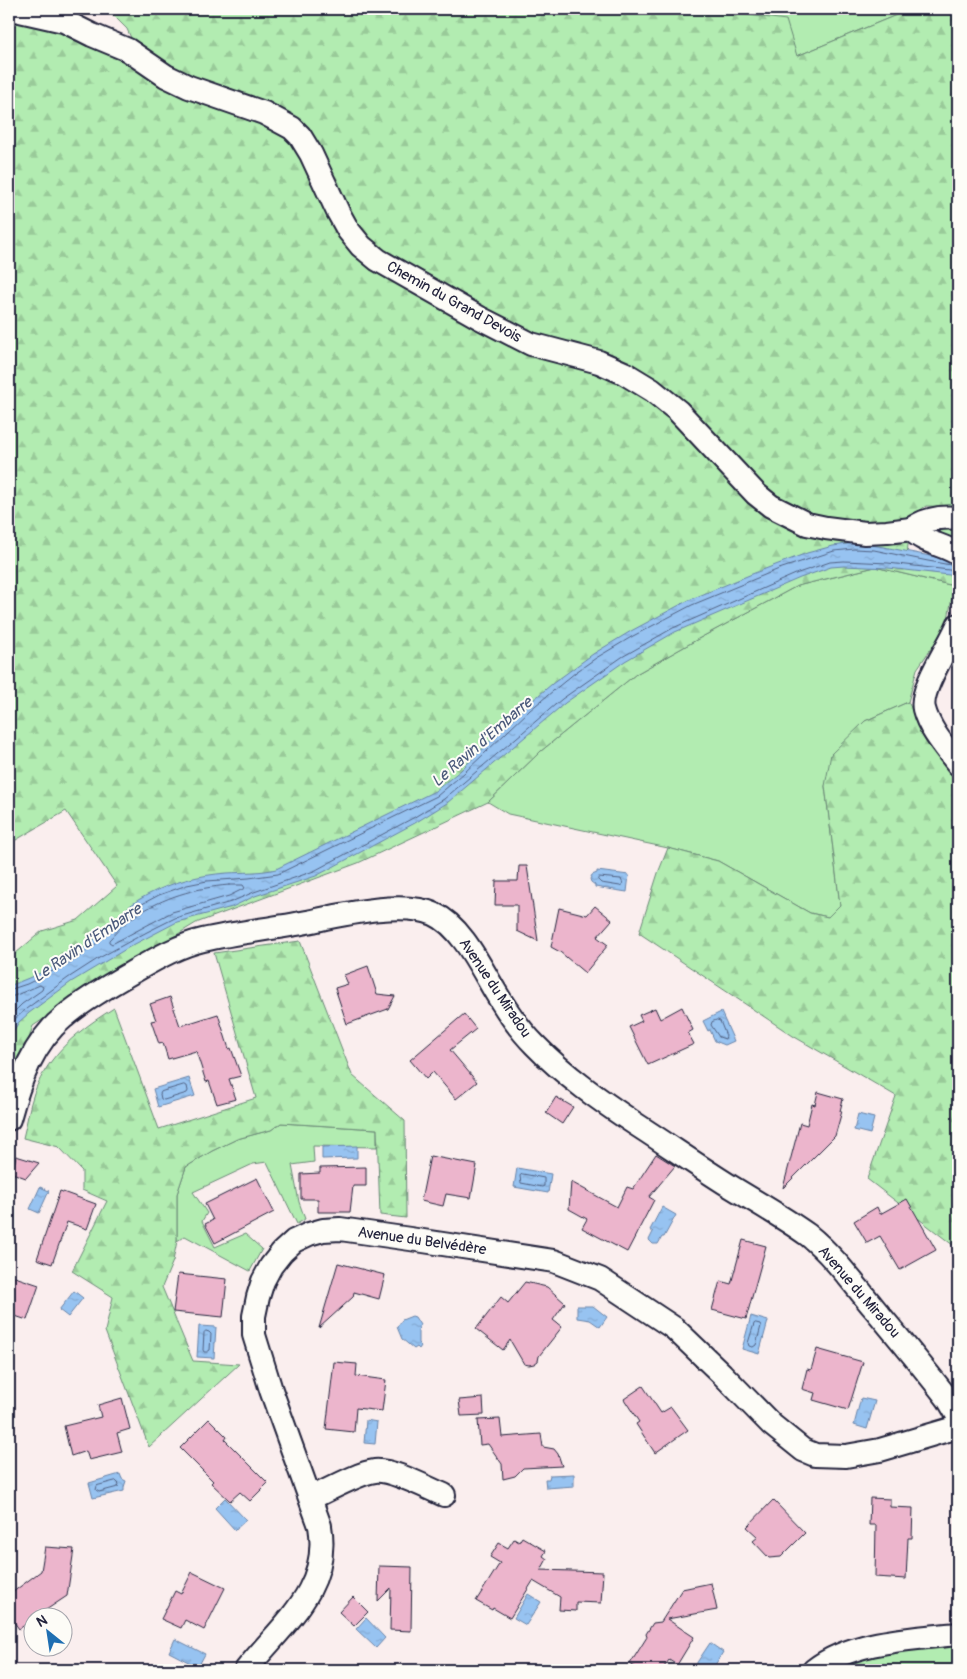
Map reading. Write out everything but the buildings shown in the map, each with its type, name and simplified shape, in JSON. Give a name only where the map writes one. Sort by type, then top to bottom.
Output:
[{"type":"street","name":"Chemin du Grand Devois","points":[[11,9],[64,21],[128,50],[166,76],[189,87],[264,113],[292,128],[300,136],[311,154],[348,230],[372,256],[480,318],[532,344],[599,362],[624,373],[652,390],[678,411],[756,494],[771,506],[807,524],[865,533],[911,529],[920,522],[933,518],[958,518]]},
{"type":"street","points":[[911,529],[924,540],[958,554]]},
{"type":"street","points":[[958,625],[934,672],[923,702],[928,721],[958,764]]},
{"type":"street","name":"Avenue du Miradou","points":[[9,1119],[14,1098],[34,1053],[62,1018],[101,990],[162,956],[202,940],[279,928],[359,912],[407,909],[431,913],[446,920],[456,932],[527,1038],[563,1072],[706,1172],[810,1237],[849,1276],[948,1399],[958,1416]]},
{"type":"street","name":"Avenue du Belvédère","points":[[246,1670],[289,1621],[311,1589],[318,1572],[322,1540],[320,1526],[271,1390],[254,1335],[254,1316],[258,1298],[263,1281],[271,1266],[294,1241],[309,1234],[323,1230],[340,1230],[554,1261],[600,1279],[674,1328],[772,1425],[803,1450],[815,1455],[846,1456],[880,1450],[958,1427]]},
{"type":"street","points":[[311,1498],[364,1474],[376,1471],[390,1472],[444,1495]]},
{"type":"street","points":[[814,1670],[823,1663],[838,1656],[871,1645],[958,1634]]},
{"type":"green space","points":[[107,9],[641,9],[748,15],[786,20],[797,56],[911,9],[958,9],[958,507],[926,506],[910,517],[907,558],[957,571],[954,586],[875,567],[797,586],[698,639],[636,674],[541,751],[488,802],[358,863],[196,923],[93,986],[33,1026],[9,1101],[9,959],[42,931],[78,920],[117,886],[66,811],[9,844],[9,13],[132,40],[127,29]]},
{"type":"green space","points":[[641,9],[911,9],[797,56],[660,11]]},
{"type":"green space","points":[[928,525],[958,525],[958,545],[930,534]]},
{"type":"green space","points":[[875,567],[954,586],[947,625],[917,669],[908,702],[865,721],[825,786],[840,905],[828,917],[810,913],[718,861],[668,848],[508,814],[488,802],[541,751],[636,674],[797,586]]},
{"type":"green space","points":[[908,702],[930,743],[958,779],[958,1249],[867,1179],[896,1096],[793,1036],[639,933],[668,848],[718,861],[810,913],[828,917],[840,905],[825,786],[831,754],[865,721]]},
{"type":"green space","points":[[300,941],[352,1075],[405,1121],[406,1218],[380,1215],[377,1129],[281,1123],[271,1130],[237,1139],[212,1151],[186,1167],[177,1194],[177,1241],[173,1261],[162,1287],[193,1361],[239,1364],[149,1447],[105,1331],[113,1297],[72,1271],[107,1201],[82,1190],[82,1171],[59,1147],[23,1138],[32,1098],[48,1066],[66,1044],[114,1008],[159,1129],[256,1098],[214,953]]},
{"type":"green space","points":[[281,1123],[377,1129],[377,1147],[313,1146],[314,1162],[292,1165],[299,1202],[305,1219],[297,1224],[267,1162],[253,1164],[193,1192],[207,1213],[202,1221],[215,1247],[245,1234],[262,1249],[250,1271],[185,1236],[177,1241],[177,1194],[186,1167],[212,1151],[237,1139],[271,1130]]},
{"type":"green space","points":[[958,1643],[958,1670],[830,1670],[873,1652]]},
{"type":"water","points":[[854,543],[956,560],[958,576],[888,568],[831,567],[800,578],[675,632],[625,661],[565,703],[447,803],[415,823],[316,876],[255,896],[232,907],[177,922],[131,946],[71,982],[29,1013],[19,1022],[12,1033],[9,1043],[9,986],[48,970],[75,955],[138,900],[166,886],[196,877],[276,869],[435,791],[461,770],[526,706],[552,684],[593,654],[631,631],[689,600],[752,574],[807,553]]},
{"type":"water","points":[[597,871],[629,875],[627,892],[595,887],[590,879]]},
{"type":"water","points":[[721,1012],[734,1041],[725,1045],[715,1041],[703,1021]]},
{"type":"water","points":[[189,1078],[195,1096],[158,1107],[153,1089]]},
{"type":"water","points":[[858,1114],[874,1118],[870,1134],[854,1130]]},
{"type":"water","points":[[357,1146],[357,1158],[322,1159],[322,1147]]},
{"type":"water","points":[[517,1168],[551,1174],[548,1193],[514,1187]]},
{"type":"water","points":[[40,1187],[49,1191],[39,1213],[30,1209]]},
{"type":"water","points":[[662,1207],[676,1215],[664,1237],[662,1237],[658,1244],[653,1244],[649,1240],[653,1232],[650,1230]]},
{"type":"water","points":[[74,1291],[83,1298],[68,1317],[59,1310]]},
{"type":"water","points":[[577,1306],[593,1306],[607,1317],[600,1327],[590,1320],[577,1318]]},
{"type":"water","points":[[412,1316],[415,1317],[420,1325],[418,1343],[421,1346],[419,1349],[417,1347],[414,1349],[402,1339],[397,1327],[402,1320]]},
{"type":"water","points":[[751,1316],[768,1321],[759,1354],[742,1349]]},
{"type":"water","points":[[199,1326],[216,1327],[214,1358],[197,1357]]},
{"type":"water","points":[[861,1398],[875,1401],[867,1429],[854,1425]]},
{"type":"water","points":[[366,1420],[377,1422],[375,1444],[364,1443]]},
{"type":"water","points":[[120,1474],[122,1479],[126,1481],[124,1491],[93,1498],[89,1483]]},
{"type":"water","points":[[574,1474],[574,1486],[546,1488],[545,1479],[549,1479],[550,1475]]},
{"type":"water","points":[[225,1498],[246,1520],[235,1530],[215,1508]]},
{"type":"water","points":[[528,1594],[541,1602],[526,1625],[514,1618]]},
{"type":"water","points":[[366,1618],[385,1638],[376,1648],[356,1629]]},
{"type":"water","points":[[175,1639],[205,1654],[198,1667],[169,1652]]},
{"type":"water","points":[[710,1643],[723,1652],[712,1670],[692,1670]]},
{"type":"water label","name":"Le Ravin d'Embarre","points":[[482,742]]},
{"type":"water label","name":"Le Ravin d'Embarre","points":[[87,943]]}]
